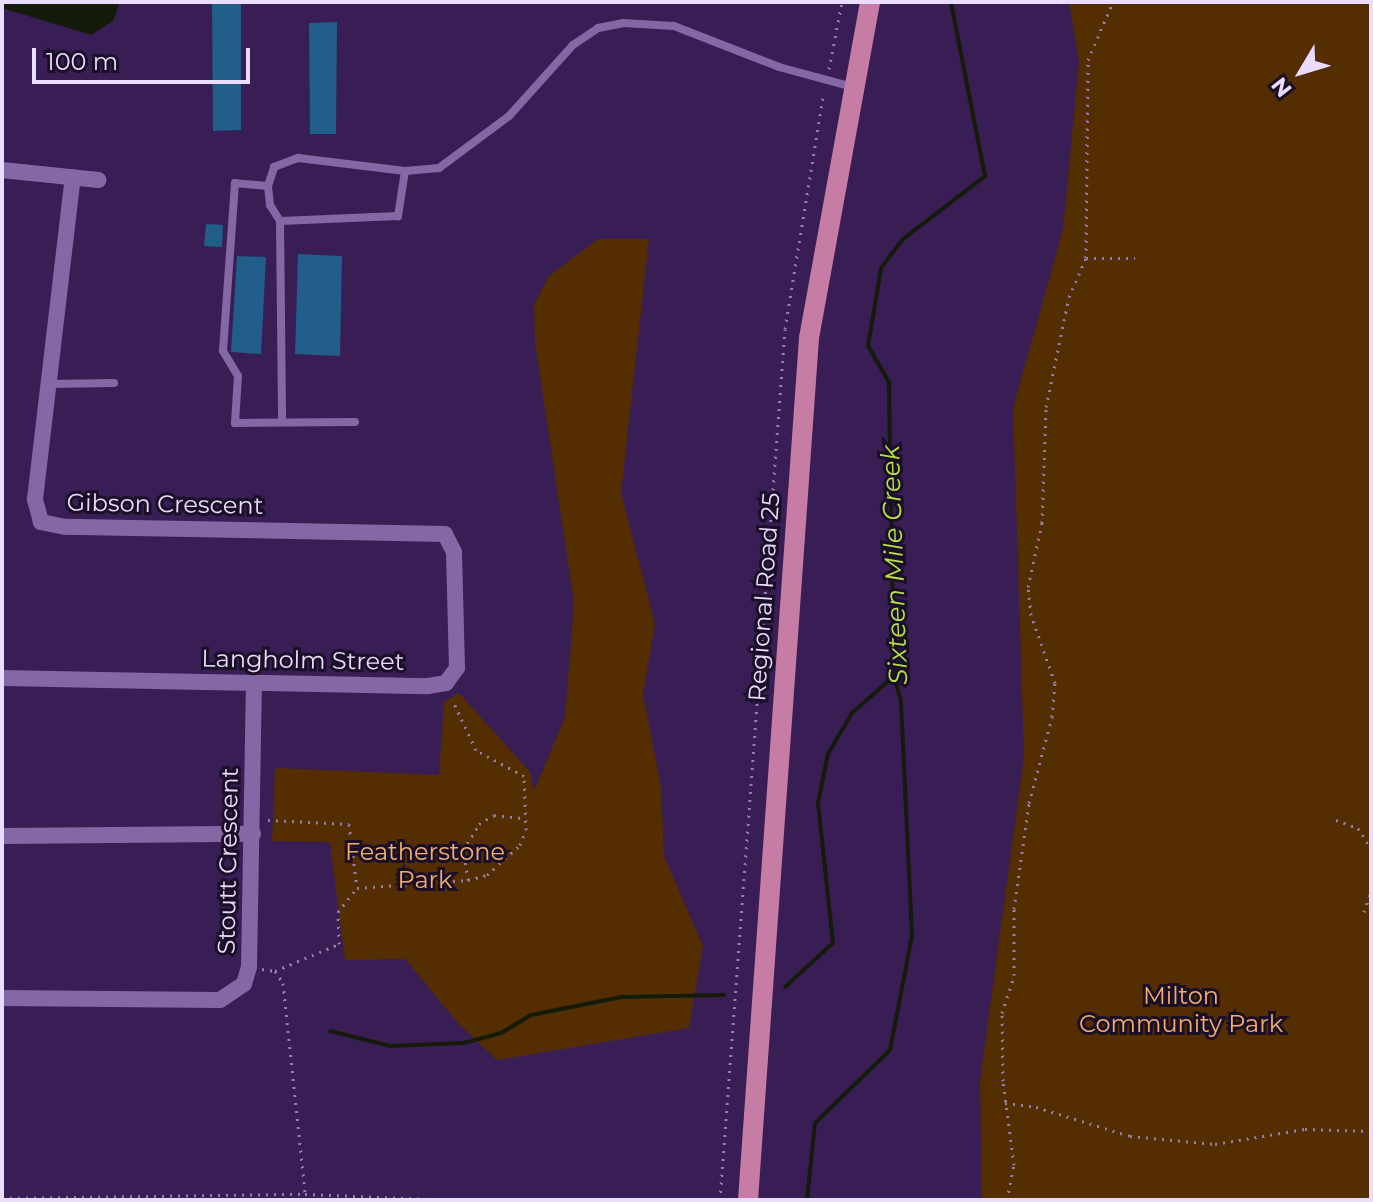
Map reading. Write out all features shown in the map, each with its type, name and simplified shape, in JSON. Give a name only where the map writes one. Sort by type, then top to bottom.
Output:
[{"type":"main road","name":"Regional Road 25","points":[[748,1200],[809,338],[870,2]]},
{"type":"street","points":[[2,170],[98,180]]},
{"type":"street","name":"Gibson Crescent","points":[[73,177],[35,499],[36,512],[51,525],[445,534]]},
{"type":"street","name":"Langholm Street","points":[[2,678],[446,683],[458,657],[454,552],[445,534]]},
{"type":"street","name":"Stoutt Crescent","points":[[2,998],[220,1000],[239,991],[249,967],[254,682]]},
{"type":"street","points":[[2,836],[253,834]]},
{"type":"lane","points":[[282,422],[280,221],[270,205],[268,186],[274,167],[298,158],[405,171],[439,168],[458,157],[509,116],[573,45],[610,26],[674,26],[853,87]]},
{"type":"lane","points":[[280,221],[398,216],[405,171]]},
{"type":"lane","points":[[268,186],[235,183],[223,351],[238,376],[235,423],[355,422]]},
{"type":"lane","points":[[49,384],[114,383]]},
{"type":"path","points":[[720,1200],[785,329],[842,2]]},
{"type":"path","points":[[1007,1200],[1014,1165],[1005,1103],[1002,1013],[1014,975],[1014,909],[1029,803],[1052,717],[1055,683],[1031,615],[1030,562],[1042,523],[1046,407],[1069,297],[1086,258],[1088,60],[1113,2]]},
{"type":"path","points":[[1086,258],[1135,258]]},
{"type":"path","points":[[357,888],[468,880],[487,875],[520,845],[526,830],[522,818],[522,771],[476,750],[452,699]]},
{"type":"path","points":[[468,880],[463,850],[479,824],[494,815],[522,818]]},
{"type":"path","points":[[249,967],[275,971],[339,944],[338,912],[357,888],[349,824],[268,820]]},
{"type":"path","points":[[1336,820],[1358,828],[1371,849]]},
{"type":"path","points":[[1364,912],[1371,892]]},
{"type":"path","points":[[275,971],[283,983],[305,1194]]},
{"type":"path","points":[[1005,1103],[1036,1107],[1130,1136],[1215,1144],[1305,1129],[1371,1131]]},
{"type":"path","points":[[2,1198],[305,1194],[455,1200]]},
{"type":"green space","name":"Milton Community Park","points":[[1069,2],[1371,2],[1371,1200],[982,1200],[980,1080],[1024,757],[1013,408],[1063,229],[1079,61]]},
{"type":"green space","name":"Featherstone Park","points":[[598,239],[649,239],[621,493],[655,624],[643,695],[661,787],[664,856],[703,946],[689,1028],[497,1060],[457,1022],[405,959],[345,960],[330,842],[272,841],[275,768],[439,775],[444,702],[459,693],[530,772],[534,791],[565,717],[574,603],[535,343],[534,305],[549,276]]},
{"type":"shaded area","points":[[2,2],[120,2],[113,21],[91,35],[2,8]]},
{"type":"building","points":[[212,2],[241,2],[241,130],[213,131]]},
{"type":"building","points":[[337,22],[336,134],[310,134],[309,23]]},
{"type":"building","points":[[206,224],[223,225],[222,247],[204,246]]},
{"type":"building","points":[[298,254],[342,256],[340,356],[295,354]]},
{"type":"building","points":[[237,256],[266,257],[261,354],[231,352]]},
{"type":"waterway","name":"Sixteen Mile Creek","points":[[807,1200],[815,1123],[890,1050],[912,936],[901,701],[894,676],[889,382],[868,346],[881,268],[903,239],[985,176],[951,2]]},
{"type":"waterway","points":[[785,987],[833,943],[818,803],[828,754],[852,713],[894,676]]},
{"type":"waterway","points":[[330,1031],[390,1046],[464,1043],[501,1033],[531,1015],[621,997],[724,995]]}]
